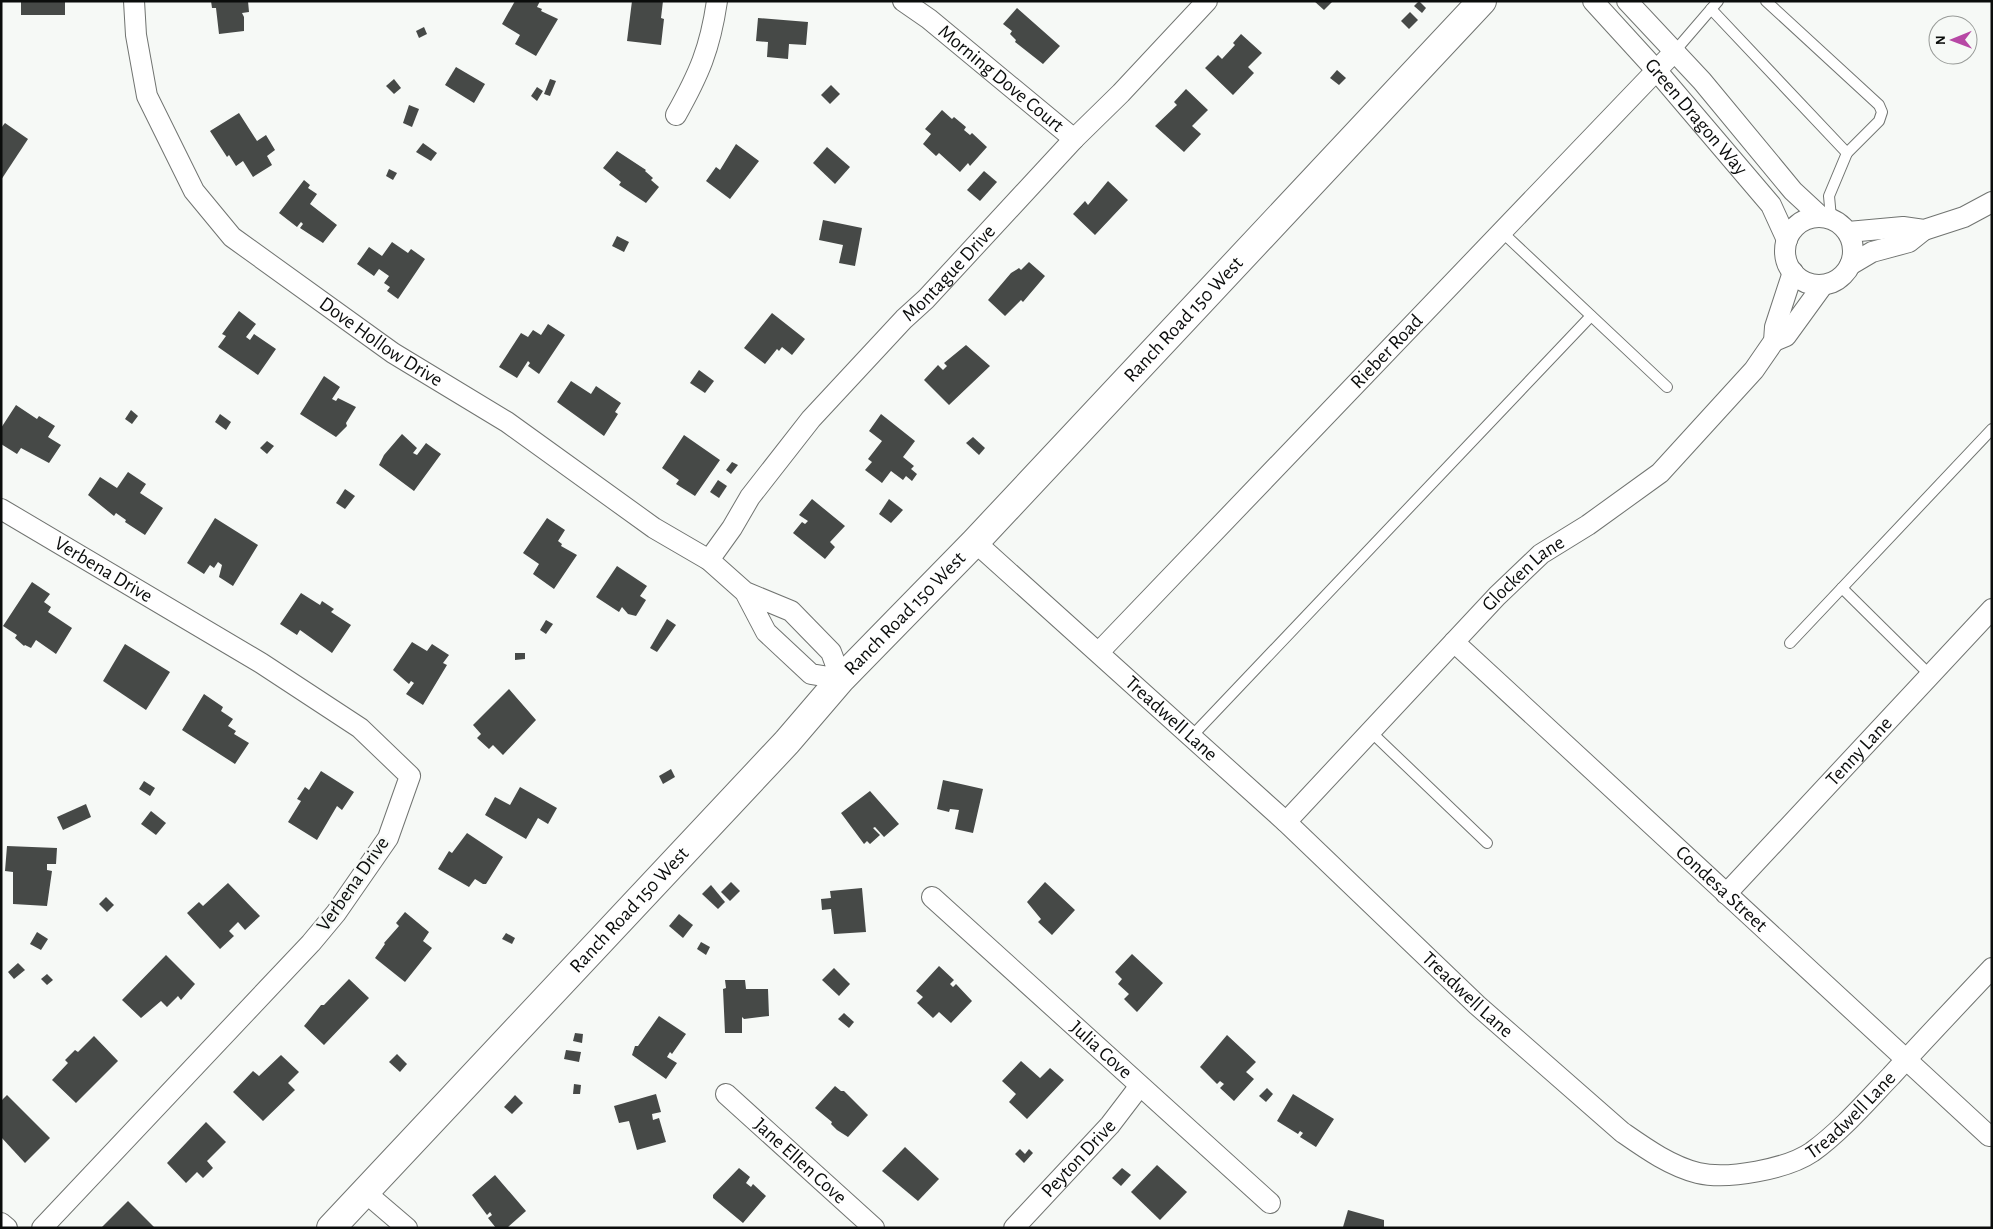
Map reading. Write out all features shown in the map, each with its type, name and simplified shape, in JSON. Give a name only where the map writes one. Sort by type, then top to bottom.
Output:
[{"type":"main road","name":"Ranch Road 150 West","points":[[331,1228],[773,756],[841,679],[975,542],[1482,1]]},
{"type":"street","name":"Dove Hollow Drive","points":[[134,1],[136,35],[147,96],[194,191],[232,238],[393,353],[507,422],[654,528],[709,560],[745,592],[792,611],[831,652],[841,679],[811,674],[766,632],[745,592]]},
{"type":"street","points":[[676,115],[696,78],[710,44],[717,1]]},
{"type":"street","name":"Morning Dove Court","points":[[903,1],[929,19],[1074,139]]},
{"type":"street","name":"Montague Drive","points":[[709,560],[732,528],[750,497],[811,419],[904,319],[926,299],[1074,139],[1122,93],[1207,1]]},
{"type":"street","name":"Green Dragon Way","points":[[1593,1],[1656,70],[1770,205],[1787,240]]},
{"type":"street","name":"Green Dragon Way","points":[[1627,1],[1674,51],[1793,191],[1826,217]]},
{"type":"street","name":"Rieber Road","points":[[1099,652],[1674,51]]},
{"type":"street","points":[[1850,265],[1872,252],[1909,242],[1924,230],[1964,217],[1992,202]]},
{"type":"street","points":[[1826,217],[1841,224],[1848,232],[1853,243],[1850,265],[1844,275],[1823,285],[1801,280],[1793,272],[1787,262],[1785,251],[1787,240],[1799,223],[1810,218],[1826,217]]},
{"type":"street","points":[[1848,232],[1903,227],[1924,230]]},
{"type":"street","name":"Glocken Lane","points":[[1286,822],[1497,596],[1541,554],[1588,525],[1660,473],[1754,370],[1774,341],[1775,327],[1793,272]]},
{"type":"street","name":"Glocken Lane","points":[[1774,341],[1786,336],[1823,285]]},
{"type":"street","name":"Verbena Drive","points":[[1,508],[261,663],[360,728],[410,776],[388,838],[336,913],[311,943],[42,1228]]},
{"type":"street","name":"Treadwell Lane","points":[[975,542],[1286,822],[1491,1018],[1622,1132],[1646,1149],[1677,1165],[1699,1173],[1740,1174],[1775,1167],[1810,1153],[1845,1124],[1992,968]]},
{"type":"street","name":"Tenny Lane","points":[[1726,894],[1992,609]]},
{"type":"street","name":"Condesa Street","points":[[1454,642],[1989,1136]]},
{"type":"street","name":"Julia Cove","points":[[932,897],[1270,1204]]},
{"type":"street","name":"Peyton Drive","points":[[1014,1228],[1110,1125],[1139,1087]]},
{"type":"street","name":"Jane Ellen Cove","points":[[726,1094],[874,1228]]},
{"type":"street","points":[[366,1192],[407,1228]]},
{"type":"street","points":[[1,1222],[7,1228]]},
{"type":"lane","points":[[1766,1],[1879,105],[1882,112],[1879,121],[1847,153],[1829,196],[1826,217]]},
{"type":"lane","points":[[1674,51],[1715,5],[1847,153]]},
{"type":"lane","points":[[1502,232],[1667,387]]},
{"type":"lane","points":[[1192,736],[1591,316]]},
{"type":"lane","points":[[1790,643],[1992,429]]},
{"type":"lane","points":[[1842,588],[1930,675]]},
{"type":"lane","points":[[1370,731],[1486,843]]},
{"type":"building","points":[[21,1],[65,1],[65,15],[21,15]]},
{"type":"building","points":[[211,1],[248,1],[249,12],[242,13],[244,17],[244,31],[219,34],[216,8],[212,8]]},
{"type":"building","points":[[515,1],[540,1],[537,7],[542,9],[541,11],[558,19],[536,56],[515,44],[520,35],[502,24]]},
{"type":"building","points":[[632,1],[663,1],[661,18],[664,19],[661,45],[627,41]]},
{"type":"building","points":[[1314,1],[1333,1],[1324,10]]},
{"type":"building","points":[[1419,1],[1426,8],[1422,13],[1414,6]]},
{"type":"building","points":[[1017,8],[1060,46],[1043,64],[1015,42],[1016,40],[1010,34],[1012,31],[1003,24]]},
{"type":"building","points":[[1410,12],[1418,20],[1409,29],[1401,21]]},
{"type":"building","points":[[758,18],[808,22],[806,45],[789,44],[788,59],[767,57],[768,42],[756,41]]},
{"type":"building","points":[[424,27],[427,34],[419,38],[416,31]]},
{"type":"building","points":[[1241,34],[1262,53],[1248,67],[1254,73],[1233,95],[1205,68],[1218,55],[1222,59],[1235,45],[1233,43]]},
{"type":"building","points":[[456,67],[485,84],[474,103],[445,85]]},
{"type":"building","points":[[1337,70],[1346,78],[1339,85],[1330,78]]},
{"type":"building","points":[[394,79],[401,88],[394,94],[386,86]]},
{"type":"building","points":[[550,79],[556,81],[550,96],[544,94]]},
{"type":"building","points":[[831,85],[840,94],[830,104],[821,95]]},
{"type":"building","points":[[537,87],[543,91],[537,101],[531,96]]},
{"type":"building","points":[[1186,89],[1208,110],[1192,126],[1201,134],[1184,152],[1155,126],[1177,105],[1174,102]]},
{"type":"building","points":[[409,105],[419,109],[412,127],[403,123]]},
{"type":"building","points":[[942,110],[952,119],[954,117],[966,127],[964,130],[970,135],[972,133],[987,147],[970,166],[968,163],[960,172],[939,153],[936,156],[923,144],[931,134],[925,129]]},
{"type":"building","points":[[239,113],[257,141],[266,135],[275,150],[267,156],[272,165],[253,177],[243,161],[236,166],[229,155],[227,157],[210,131]]},
{"type":"building","points":[[5,123],[28,139],[1,180],[1,128]]},
{"type":"building","points":[[423,143],[437,153],[431,161],[416,152]]},
{"type":"building","points":[[736,144],[759,161],[730,199],[706,181],[716,167],[720,170]]},
{"type":"building","points":[[827,147],[850,167],[835,184],[813,163]]},
{"type":"building","points":[[617,151],[646,170],[653,178],[651,180],[659,187],[646,203],[619,185],[621,182],[603,168]]},
{"type":"building","points":[[389,169],[397,173],[393,180],[386,176]]},
{"type":"building","points":[[984,171],[997,182],[980,201],[967,190]]},
{"type":"building","points":[[304,180],[310,185],[308,188],[317,194],[310,204],[337,225],[323,243],[300,228],[303,224],[301,222],[297,227],[279,213]]},
{"type":"building","points":[[1108,181],[1128,200],[1095,235],[1073,214],[1085,201],[1088,205]]},
{"type":"building","points":[[823,220],[862,228],[855,266],[839,263],[843,245],[819,240]]},
{"type":"building","points":[[617,236],[629,242],[624,252],[612,246]]},
{"type":"building","points":[[392,242],[408,253],[411,249],[425,259],[398,299],[387,291],[390,287],[384,283],[389,276],[379,269],[374,276],[357,264],[369,247],[382,256]]},
{"type":"building","points":[[1029,262],[1045,276],[1023,302],[1021,300],[1005,316],[988,300],[1011,273],[1019,268],[1021,270]]},
{"type":"building","points":[[239,311],[256,324],[246,337],[250,340],[254,334],[276,349],[258,375],[218,347],[226,336],[222,334]]},
{"type":"building","points":[[772,313],[805,339],[792,355],[782,347],[779,351],[777,349],[765,364],[744,348]]},
{"type":"building","points":[[548,324],[565,335],[539,374],[528,366],[530,363],[528,361],[517,378],[499,367],[521,333],[528,337],[533,330],[541,335]]},
{"type":"building","points":[[966,345],[990,366],[949,405],[924,380],[938,365],[943,370],[947,366],[944,363]]},
{"type":"building","points":[[699,370],[714,381],[705,393],[690,383]]},
{"type":"building","points":[[324,376],[340,387],[332,399],[336,401],[338,398],[356,407],[346,423],[347,426],[336,437],[300,414]]},
{"type":"building","points":[[571,381],[591,394],[596,386],[621,403],[615,412],[618,414],[604,436],[557,402]]},
{"type":"building","points":[[16,405],[37,419],[39,416],[55,426],[48,437],[61,445],[49,463],[21,448],[17,454],[1,444],[1,428]]},
{"type":"building","points":[[131,410],[138,416],[132,424],[125,419]]},
{"type":"building","points":[[220,414],[231,422],[226,430],[215,422]]},
{"type":"building","points":[[881,414],[915,441],[903,457],[914,466],[911,469],[917,474],[912,481],[906,476],[903,480],[891,471],[882,483],[865,470],[872,462],[868,459],[882,441],[869,431]]},
{"type":"building","points":[[402,434],[417,448],[413,453],[417,455],[426,443],[441,454],[414,491],[379,465],[384,455]]},
{"type":"building","points":[[684,435],[720,460],[695,496],[676,484],[679,480],[662,468]]},
{"type":"building","points":[[973,437],[985,448],[979,455],[966,443]]},
{"type":"building","points":[[267,441],[274,446],[267,454],[260,448]]},
{"type":"building","points":[[732,462],[738,465],[731,474],[726,470]]},
{"type":"building","points":[[128,472],[146,484],[140,493],[163,508],[145,535],[125,522],[126,520],[116,513],[114,516],[88,495],[100,477],[117,488]]},
{"type":"building","points":[[718,480],[727,486],[719,498],[710,492]]},
{"type":"building","points":[[345,489],[355,496],[345,509],[336,503]]},
{"type":"building","points":[[812,499],[845,526],[830,542],[835,547],[825,559],[793,533],[802,522],[805,524],[808,521],[799,515]]},
{"type":"building","points":[[889,499],[903,510],[891,523],[879,514]]},
{"type":"building","points":[[215,518],[258,545],[233,586],[219,577],[222,565],[218,562],[214,568],[210,565],[204,574],[187,563]]},
{"type":"building","points":[[547,518],[565,530],[558,541],[562,544],[561,546],[577,555],[554,589],[533,574],[539,564],[523,553]]},
{"type":"building","points":[[617,566],[647,586],[640,596],[646,600],[636,616],[628,614],[622,607],[619,612],[596,597]]},
{"type":"building","points":[[32,582],[50,594],[44,602],[51,607],[48,612],[72,628],[56,654],[36,640],[31,648],[24,646],[15,638],[17,635],[3,626]]},
{"type":"building","points":[[301,593],[320,605],[322,601],[334,609],[331,612],[351,625],[332,653],[300,630],[297,635],[280,624]]},
{"type":"building","points":[[667,619],[676,625],[657,652],[650,648]]},
{"type":"building","points":[[546,620],[553,624],[546,634],[540,630]]},
{"type":"building","points":[[412,642],[427,651],[432,644],[449,655],[443,663],[447,665],[423,705],[406,694],[414,683],[411,681],[409,684],[393,670]]},
{"type":"building","points":[[125,644],[170,672],[146,710],[103,681]]},
{"type":"building","points":[[515,653],[525,653],[525,659],[515,660]]},
{"type":"building","points":[[509,689],[536,720],[503,755],[493,745],[489,749],[477,738],[481,734],[473,725]]},
{"type":"building","points":[[204,694],[223,707],[221,711],[233,719],[228,726],[236,731],[234,734],[249,743],[235,764],[182,730]]},
{"type":"building","points":[[671,769],[675,777],[663,784],[659,776]]},
{"type":"building","points":[[321,771],[354,792],[342,810],[337,806],[317,840],[288,822],[301,801],[297,799],[305,787],[309,790]]},
{"type":"building","points":[[943,780],[983,789],[973,833],[955,829],[959,810],[950,809],[949,812],[937,809]]},
{"type":"building","points":[[144,781],[155,788],[150,796],[139,789]]},
{"type":"building","points":[[520,787],[557,808],[548,824],[538,818],[526,839],[485,815],[495,797],[510,805]]},
{"type":"building","points":[[870,791],[899,824],[884,837],[875,827],[873,828],[880,835],[870,844],[867,841],[864,844],[841,813]]},
{"type":"building","points":[[86,804],[91,817],[63,830],[57,817]]},
{"type":"building","points":[[151,811],[166,823],[156,835],[141,824]]},
{"type":"building","points":[[467,833],[503,857],[486,884],[475,879],[469,887],[438,869],[449,851],[452,853]]},
{"type":"building","points":[[7,846],[57,848],[56,864],[47,864],[47,870],[52,871],[47,906],[13,904],[13,872],[5,871]]},
{"type":"building","points":[[731,882],[740,891],[730,901],[721,892]]},
{"type":"building","points":[[1045,882],[1075,910],[1052,935],[1038,922],[1041,919],[1027,902]]},
{"type":"building","points":[[228,883],[260,916],[245,930],[238,922],[229,931],[234,936],[220,949],[187,913],[199,902],[203,906]]},
{"type":"building","points":[[711,885],[725,902],[718,909],[702,894]]},
{"type":"building","points":[[862,888],[866,932],[834,934],[831,909],[822,910],[821,899],[831,898],[830,891]]},
{"type":"building","points":[[106,897],[114,905],[107,912],[99,904]]},
{"type":"building","points":[[405,912],[429,932],[423,941],[432,948],[405,982],[375,958],[384,943],[399,926],[396,923]]},
{"type":"building","points":[[679,914],[693,925],[683,938],[669,926]]},
{"type":"building","points":[[37,932],[48,939],[41,950],[30,944]]},
{"type":"building","points":[[506,933],[515,938],[512,944],[502,939]]},
{"type":"building","points":[[701,942],[710,947],[706,955],[697,949]]},
{"type":"building","points":[[1132,954],[1163,983],[1137,1012],[1124,999],[1129,994],[1118,984],[1122,979],[1115,972]]},
{"type":"building","points":[[166,955],[195,984],[181,1000],[178,996],[167,1007],[161,1001],[141,1018],[122,1000]]},
{"type":"building","points":[[18,963],[25,970],[14,979],[8,972]]},
{"type":"building","points":[[939,966],[954,980],[950,984],[953,987],[956,984],[972,1001],[951,1023],[939,1012],[933,1018],[917,1003],[923,997],[916,991]]},
{"type":"building","points":[[834,968],[850,984],[839,996],[822,980]]},
{"type":"building","points":[[47,974],[53,980],[47,985],[41,979]]},
{"type":"building","points":[[349,979],[369,998],[324,1045],[304,1026],[321,1005],[324,1005]]},
{"type":"building","points":[[725,980],[745,980],[746,989],[768,989],[769,1016],[744,1019],[742,1017],[742,1033],[725,1033],[723,989],[726,988]]},
{"type":"building","points":[[844,1013],[854,1022],[849,1028],[838,1019]]},
{"type":"building","points":[[659,1016],[686,1034],[672,1054],[670,1052],[667,1057],[677,1063],[666,1079],[632,1055],[635,1046],[638,1046]]},
{"type":"building","points":[[575,1033],[583,1034],[582,1043],[573,1041]]},
{"type":"building","points":[[1227,1035],[1256,1062],[1246,1072],[1254,1079],[1234,1101],[1220,1088],[1224,1084],[1220,1081],[1217,1084],[1200,1067]]},
{"type":"building","points":[[94,1036],[118,1061],[76,1103],[52,1080],[68,1063],[65,1060],[75,1050],[78,1052]]},
{"type":"building","points":[[566,1050],[581,1052],[579,1062],[564,1059]]},
{"type":"building","points":[[397,1054],[407,1064],[400,1072],[389,1062]]},
{"type":"building","points":[[281,1055],[299,1072],[288,1083],[295,1090],[263,1121],[233,1092],[253,1071],[259,1076]]},
{"type":"building","points":[[1021,1061],[1040,1078],[1050,1068],[1064,1080],[1027,1119],[1009,1102],[1016,1094],[1002,1081]]},
{"type":"building","points":[[574,1084],[581,1085],[580,1094],[573,1094]]},
{"type":"building","points":[[835,1086],[844,1091],[868,1115],[848,1137],[837,1130],[831,1124],[832,1122],[815,1108]]},
{"type":"building","points":[[1267,1088],[1273,1094],[1266,1102],[1259,1096]]},
{"type":"building","points":[[656,1094],[661,1112],[652,1114],[653,1120],[659,1118],[666,1142],[637,1150],[629,1121],[619,1123],[614,1106]]},
{"type":"building","points":[[1293,1094],[1334,1119],[1316,1147],[1300,1137],[1303,1133],[1300,1131],[1298,1134],[1277,1121]]},
{"type":"building","points":[[7,1095],[50,1138],[25,1163],[1,1137],[1,1101]]},
{"type":"building","points":[[515,1095],[523,1103],[512,1114],[504,1107]]},
{"type":"building","points":[[206,1122],[226,1142],[207,1161],[213,1168],[203,1178],[197,1172],[186,1183],[167,1163]]},
{"type":"building","points":[[905,1147],[939,1179],[918,1201],[882,1171]]},
{"type":"building","points":[[1020,1149],[1025,1154],[1029,1149],[1033,1153],[1024,1163],[1015,1154]]},
{"type":"building","points":[[1157,1165],[1187,1192],[1160,1220],[1131,1192]]},
{"type":"building","points":[[739,1168],[750,1177],[746,1183],[751,1187],[753,1184],[766,1196],[743,1223],[713,1198],[713,1195]]},
{"type":"building","points":[[1122,1168],[1131,1175],[1121,1186],[1112,1178]]},
{"type":"building","points":[[495,1175],[526,1211],[507,1228],[496,1228],[488,1218],[492,1215],[490,1212],[487,1215],[472,1195]]},
{"type":"building","points":[[128,1201],[154,1227],[101,1228]]},
{"type":"building","points":[[1348,1210],[1384,1220],[1384,1228],[1343,1227]]}]
